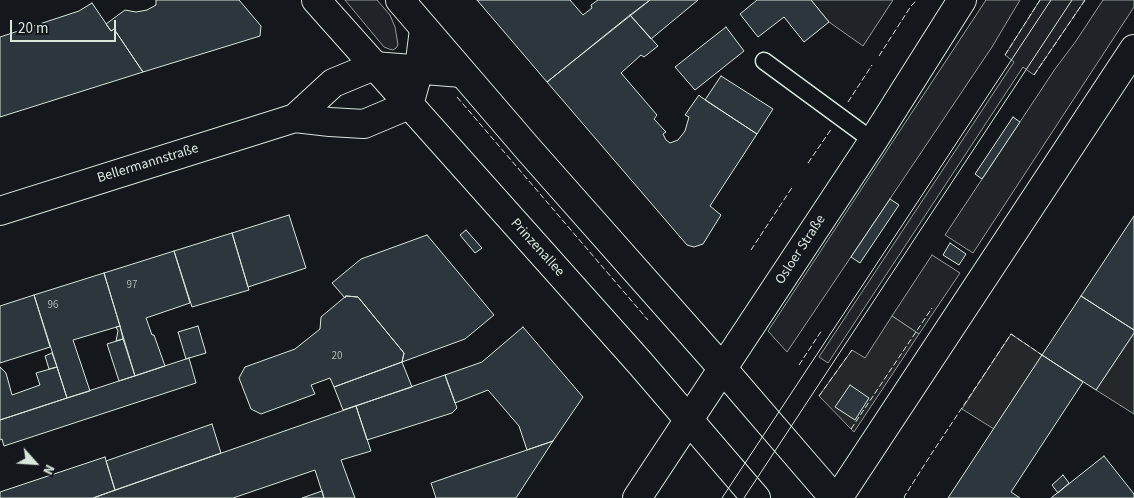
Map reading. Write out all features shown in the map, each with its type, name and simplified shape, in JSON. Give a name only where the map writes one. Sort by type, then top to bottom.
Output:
[{"type":"main road","name":"Prinzenallee","points":[[316,0],[629,351],[756,498]]},
{"type":"main road","points":[[400,0],[836,498],[1134,49]]},
{"type":"main road","name":"Osloer Straße","points":[[637,498],[873,141],[962,0]]},
{"type":"main road","points":[[409,105],[419,69],[424,29]]},
{"type":"main road","name":"Bellermannstraße","points":[[295,118],[333,83],[374,66],[462,73]]},
{"type":"main road","name":"Bellermannstraße","points":[[0,211],[295,118],[364,124],[409,105]]},
{"type":"lane","points":[[764,60],[873,141]]},
{"type":"shaded area","points":[[345,0],[377,0],[390,15],[395,27],[398,45],[396,48],[393,50],[384,47]]},
{"type":"shaded area","points":[[811,0],[893,0],[863,46],[829,22]]},
{"type":"shaded area","points":[[986,0],[1020,0],[992,47],[787,352],[768,331]]},
{"type":"shaded area","points":[[1040,0],[1085,0],[1034,75],[1023,67],[828,363],[819,357],[1014,62],[1005,55]]},
{"type":"shaded area","points":[[1103,0],[1134,0],[1134,7],[973,253],[945,235]]},
{"type":"shaded area","points":[[932,255],[960,273],[919,334],[892,316]]},
{"type":"shaded area","points":[[892,316],[919,334],[854,432],[819,396],[852,350],[865,358]]},
{"type":"shaded area","points":[[1134,333],[1134,414],[1096,390]]},
{"type":"shaded area","points":[[1011,334],[1042,355],[994,429],[962,409]]},
{"type":"building","points":[[156,0],[239,0],[261,26],[260,36],[143,72],[114,29],[111,31],[106,24],[125,10],[136,12],[147,10],[156,5]]},
{"type":"building","points":[[477,0],[570,0],[583,15],[598,0],[650,0],[547,82]]},
{"type":"building","points":[[650,0],[698,0],[651,39],[630,15]]},
{"type":"building","points":[[757,0],[811,0],[829,22],[804,42],[784,17],[758,37],[740,14]]},
{"type":"building","points":[[92,3],[111,31],[114,29],[143,72],[0,117],[0,37],[79,11]]},
{"type":"building","points":[[630,15],[658,46],[644,57],[641,55],[621,73],[657,115],[654,119],[666,132],[663,134],[666,140],[670,143],[678,140],[685,131],[689,117],[685,115],[699,95],[757,134],[710,206],[721,215],[703,244],[694,247],[687,245],[547,82]]},
{"type":"building","points":[[726,27],[744,51],[695,90],[675,67]]},
{"type":"building","points":[[721,76],[773,109],[757,134],[705,100]]},
{"type":"building","points":[[1013,117],[1020,122],[982,179],[975,174]]},
{"type":"building","points":[[890,199],[899,205],[860,263],[851,257]]},
{"type":"building","points":[[289,215],[306,268],[248,287],[232,233]]},
{"type":"building","points":[[1134,216],[1134,330],[1081,296]]},
{"type":"building","points":[[466,230],[482,248],[475,253],[460,235]]},
{"type":"building","points":[[232,233],[249,290],[192,307],[174,251]]},
{"type":"building","points":[[427,235],[494,315],[465,339],[402,362],[404,353],[358,297],[346,296],[345,298],[332,283],[361,259]]},
{"type":"building","points":[[950,243],[966,254],[959,265],[943,255]]},
{"type":"building","points":[[174,251],[190,303],[146,318],[165,366],[135,376],[104,273]]},
{"type":"building","points":[[104,273],[120,326],[73,340],[90,391],[67,398],[34,295]]},
{"type":"building","points":[[34,295],[50,347],[0,363],[0,306]]},
{"type":"building","points":[[346,296],[358,297],[404,353],[402,362],[334,387],[330,378],[311,385],[315,394],[261,414],[251,409],[239,378],[245,367],[295,349],[320,329],[321,317]]},
{"type":"building","points":[[1081,296],[1134,330],[1134,333],[1096,390],[1042,355]]},
{"type":"building","points":[[120,326],[123,339],[116,341],[118,331],[116,327]]},
{"type":"building","points":[[198,326],[206,353],[186,359],[178,332]]},
{"type":"building","points":[[523,327],[583,397],[553,441],[527,450],[519,426],[488,390],[455,403],[445,375],[482,362]]},
{"type":"building","points":[[123,339],[135,376],[119,381],[107,344]]},
{"type":"building","points":[[52,353],[57,367],[49,369],[45,356]]},
{"type":"building","points":[[1042,355],[1083,382],[1011,492],[1020,498],[948,498]]},
{"type":"building","points":[[189,358],[196,383],[4,446],[2,439],[0,440],[0,420]]},
{"type":"building","points":[[402,362],[412,387],[343,410],[334,387]]},
{"type":"building","points":[[0,367],[6,373],[12,395],[40,385],[36,373],[57,367],[67,398],[0,420]]},
{"type":"building","points":[[445,375],[457,408],[452,413],[367,440],[356,406]]},
{"type":"building","points":[[850,385],[869,398],[855,420],[835,407]]},
{"type":"building","points":[[356,406],[371,451],[341,460],[355,498],[324,498],[315,470],[233,498],[93,498]]},
{"type":"building","points":[[212,424],[221,453],[115,490],[106,461]]},
{"type":"building","points":[[553,441],[516,498],[436,498],[431,483]]},
{"type":"building","points":[[1104,456],[1134,494],[1134,498],[1051,498]]},
{"type":"building","points":[[105,457],[115,490],[93,498],[0,498],[0,492]]},
{"type":"building","points":[[1063,475],[1069,483],[1058,493],[1052,485]]},
{"type":"building","points":[[322,491],[324,498],[302,498]]},
{"type":"tram line","points":[[722,498],[1051,0]]},
{"type":"tram line","points":[[744,498],[1072,0]]},
{"type":"fence","points":[[879,56],[911,6],[917,0]]},
{"type":"fence","points":[[1005,55],[1040,0]]},
{"type":"fence","points":[[1034,75],[1085,0]]},
{"type":"fence","points":[[848,102],[872,65]]},
{"type":"fence","points":[[457,97],[648,320]]},
{"type":"fence","points":[[808,163],[832,128]]},
{"type":"fence","points":[[751,250],[793,186]]},
{"type":"fence","points":[[851,429],[932,308]]},
{"type":"fence","points":[[799,365],[822,330]]},
{"type":"fence","points":[[905,498],[930,456],[1011,334],[1042,355]]},
{"type":"fence","points":[[819,396],[852,350]]}]
